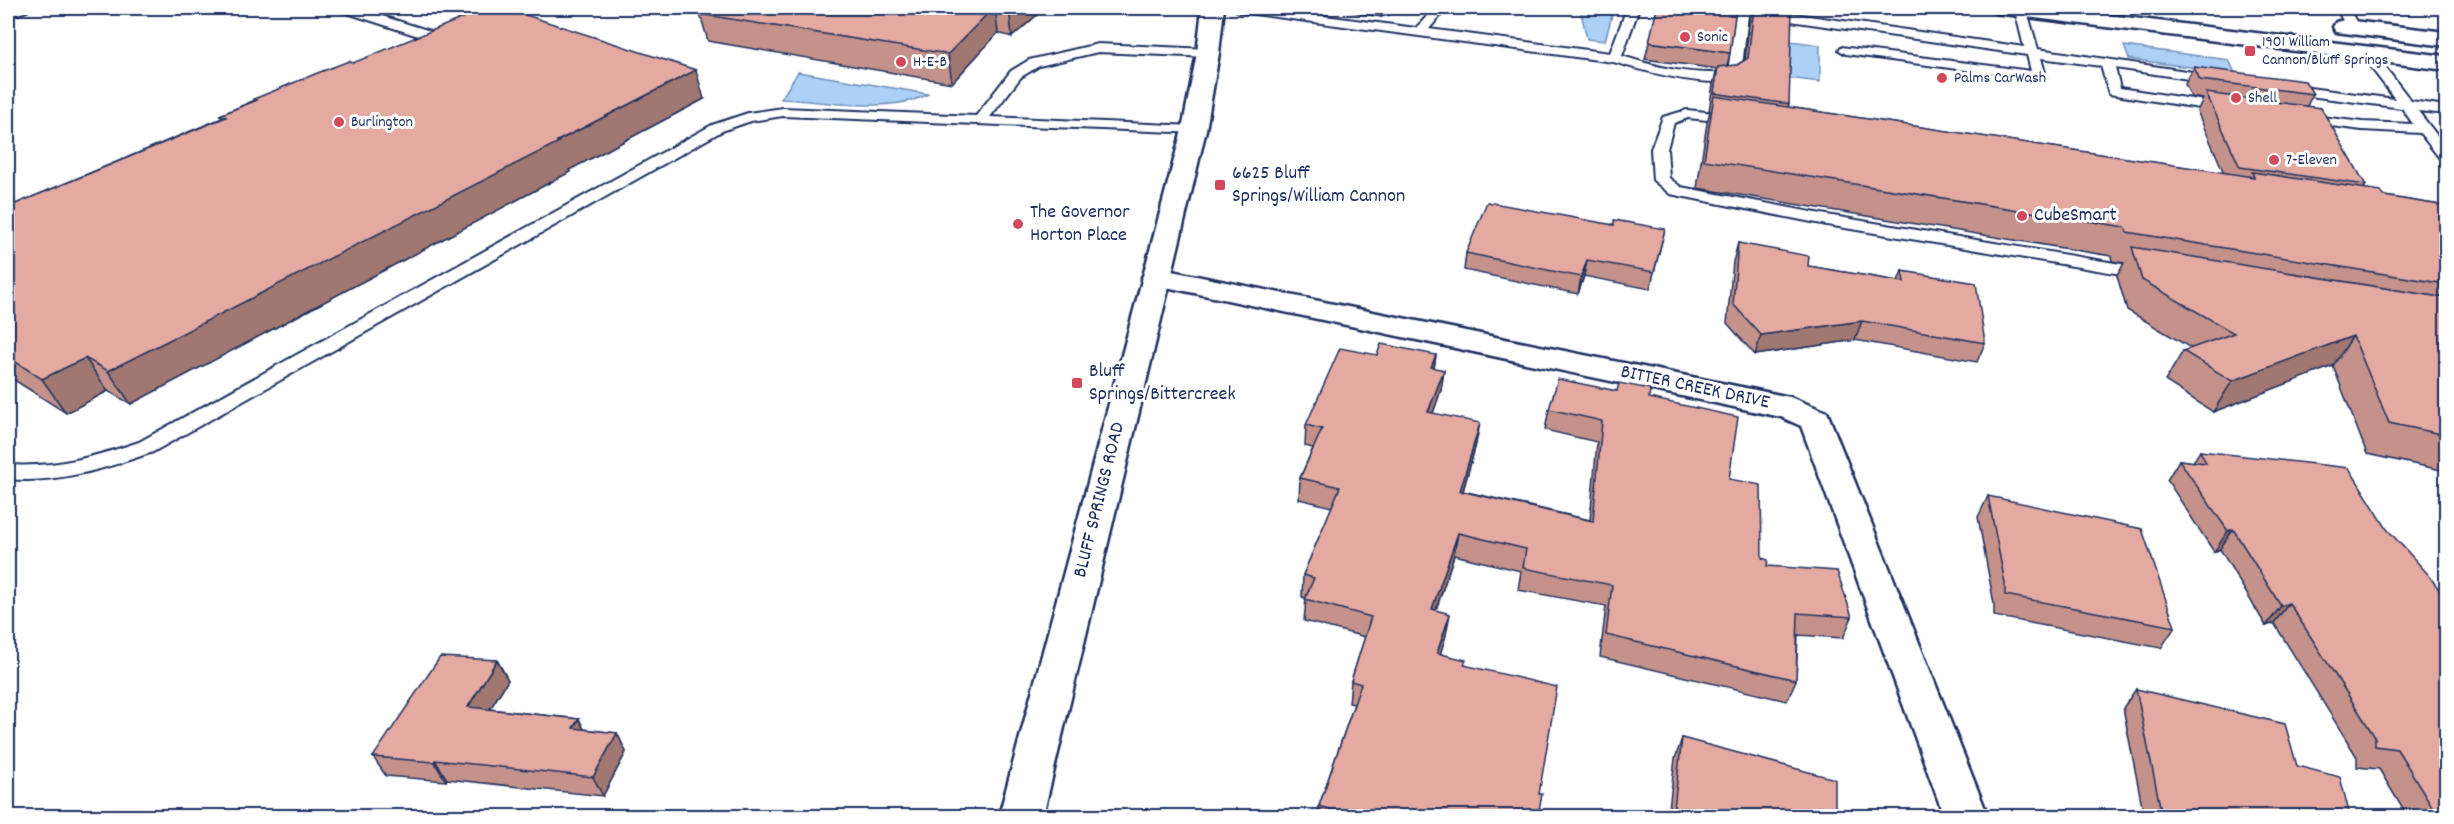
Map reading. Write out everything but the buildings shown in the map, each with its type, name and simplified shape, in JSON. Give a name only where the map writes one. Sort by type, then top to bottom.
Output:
[{"type":"street","name":"BLUFF SPRINGS ROAD","points":[[1021,816],[1194,130],[1208,53],[1213,8]]},
{"type":"street","points":[[2012,9],[2446,63]]},
{"type":"street","points":[[2320,24],[2446,39]]},
{"type":"street","points":[[2354,28],[2367,53]]},
{"type":"street","name":"BITTER CREEK DRIVE","points":[[1157,277],[1240,292],[1790,408],[1815,420],[1966,816]]},
{"type":"lane","points":[[8,13],[23,8]]},
{"type":"lane","points":[[345,8],[448,41],[428,50]]},
{"type":"lane","points":[[1239,8],[1285,10],[1420,32],[1615,58],[1655,70],[1714,78],[1734,75],[1739,8],[2229,81]]},
{"type":"lane","points":[[1420,32],[1441,8]]},
{"type":"lane","points":[[1615,58],[1633,8]]},
{"type":"lane","points":[[2342,8],[2354,28]]},
{"type":"lane","points":[[1846,50],[2039,76],[2031,51],[2012,9]]},
{"type":"lane","points":[[980,120],[1016,74],[1034,63],[1098,48],[1208,53]]},
{"type":"lane","points":[[2367,53],[2446,157]]},
{"type":"lane","points":[[2107,63],[2114,91],[2238,110]]},
{"type":"lane","points":[[2277,87],[2446,110]]},
{"type":"lane","points":[[8,472],[28,474],[91,466],[146,447],[717,128],[748,117],[783,112],[1194,130]]},
{"type":"lane","points":[[1750,122],[1687,114],[1668,120],[1659,149],[1661,180],[1676,191],[1688,194],[1827,220],[2166,277]]},
{"type":"lane","points":[[2293,117],[2362,126],[2425,129]]},
{"type":"water","points":[[1580,8],[1614,8],[1605,41],[1587,39]]},
{"type":"water","points":[[1790,41],[1820,45],[1820,82],[1788,78]]},
{"type":"water","points":[[2124,46],[2229,60],[2235,73],[2129,59]]},
{"type":"water","points":[[798,72],[928,94],[896,104],[877,105],[781,99]]},
{"type":"place","name":"Sonic","points":[[1685,37]]},
{"type":"place","name":"1901 William Cannon/Bluff Springs","points":[[2250,51]]},
{"type":"place","name":"H-E-B","points":[[901,62]]},
{"type":"place","name":"Palms CarWash","points":[[1942,78]]},
{"type":"place","name":"Shell","points":[[2236,98]]},
{"type":"place","name":"Burlington","points":[[339,122]]},
{"type":"place","name":"7-Eleven","points":[[2274,160]]},
{"type":"place","name":"6625 Bluff Springs/William Cannon","points":[[1220,185]]},
{"type":"place","name":"CubeSmart","points":[[2022,216]]},
{"type":"place","name":"The Governor Horton Place","points":[[1018,224]]},
{"type":"place","name":"Bluff Springs/Bittercreek","points":[[1077,383]]}]
